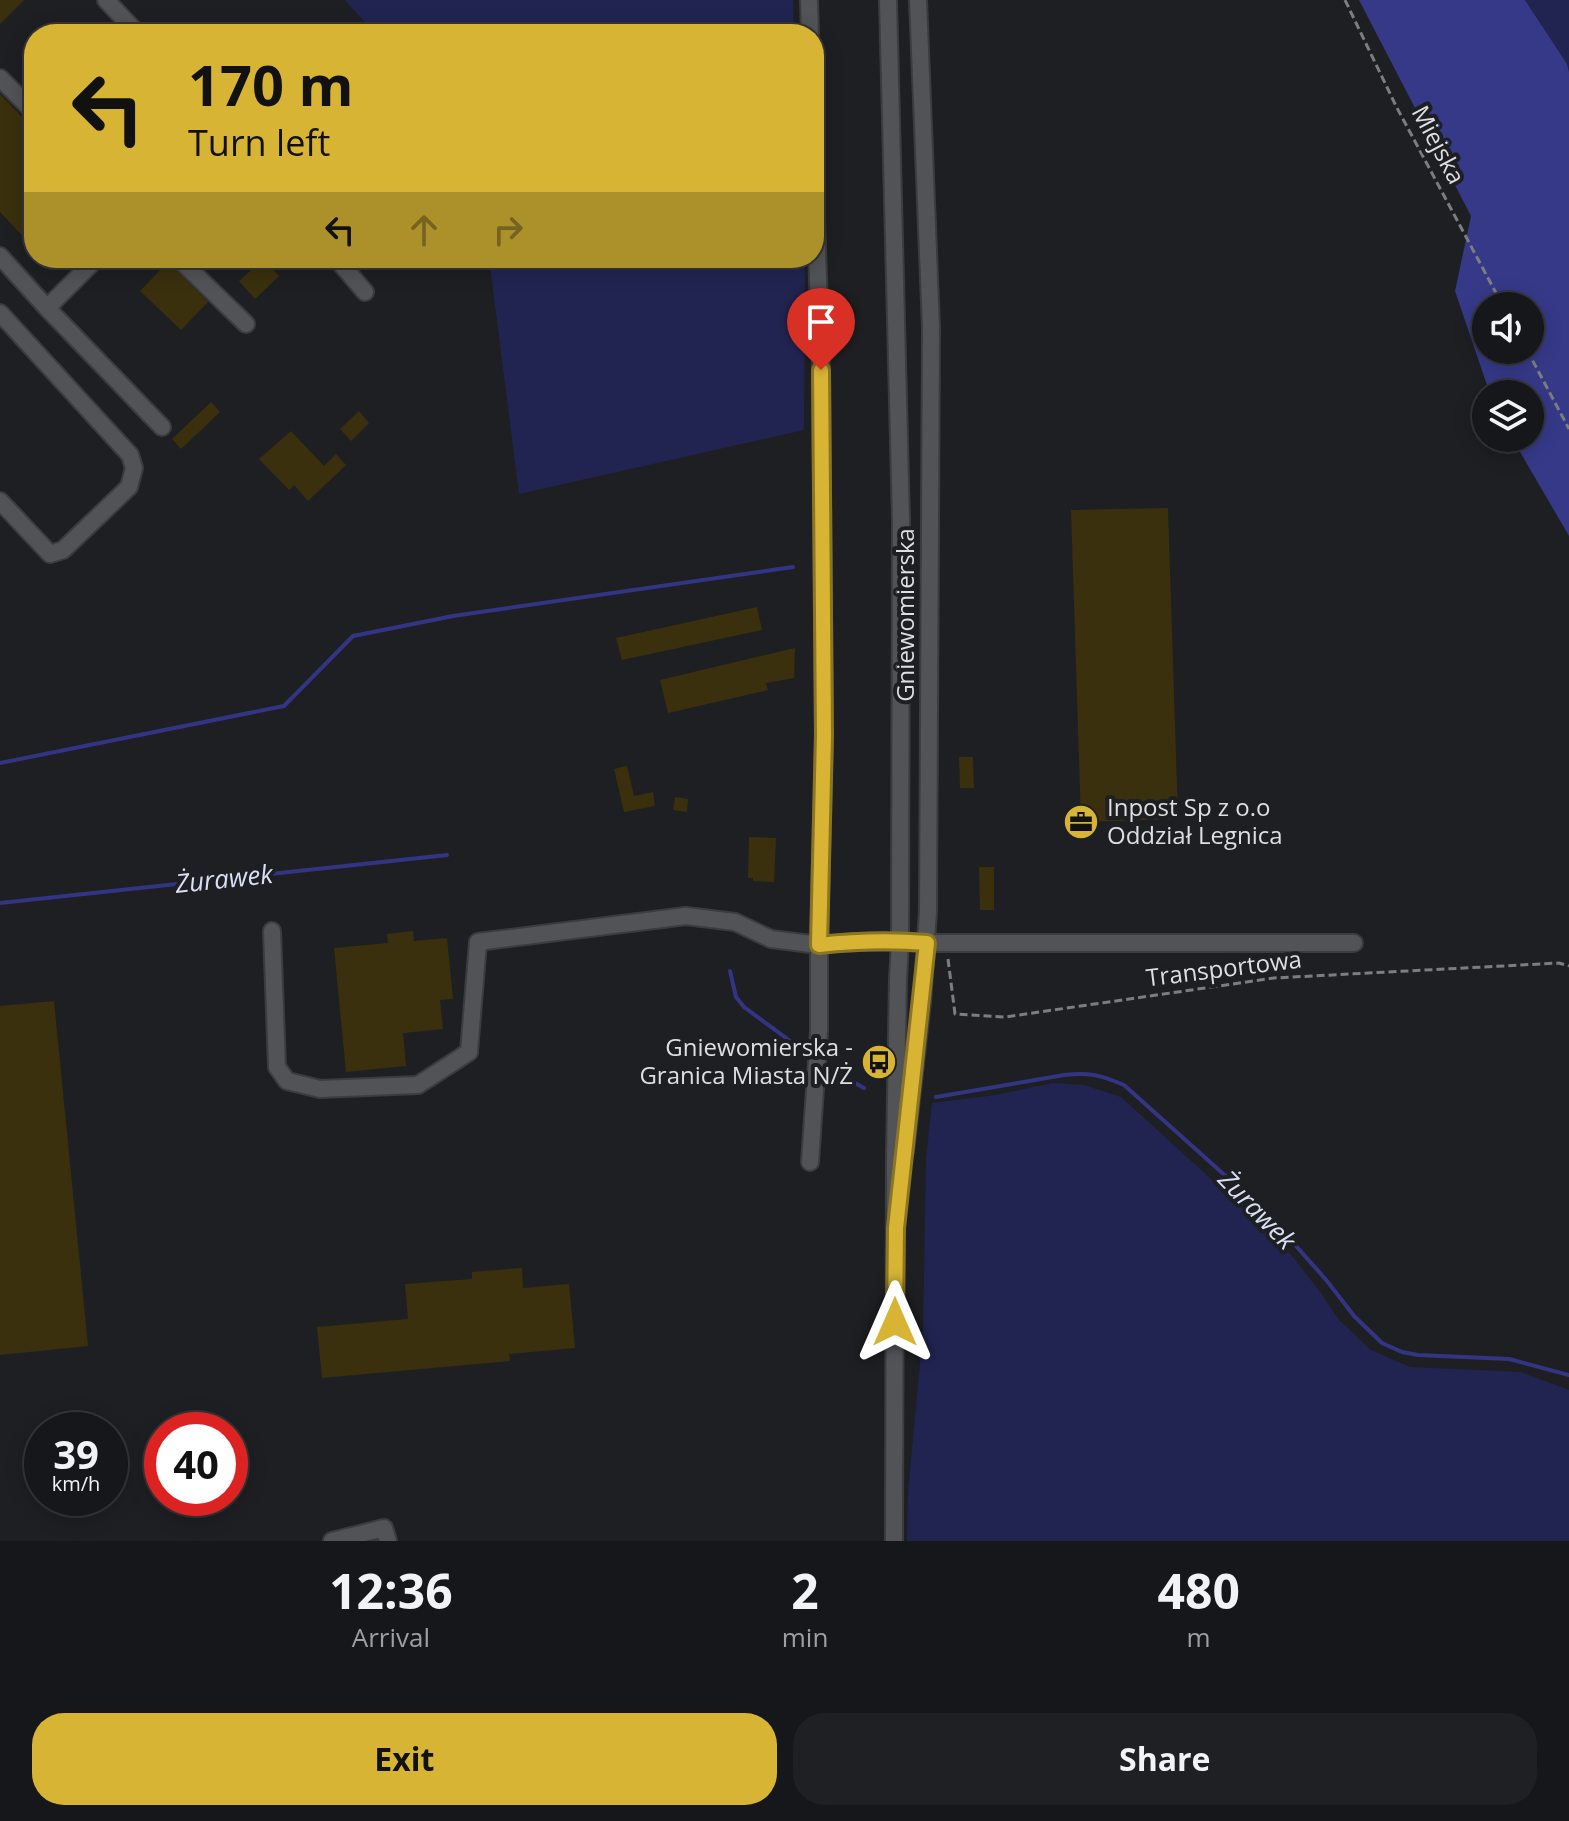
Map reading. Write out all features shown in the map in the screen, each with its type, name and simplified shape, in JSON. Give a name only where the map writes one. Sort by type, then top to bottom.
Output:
[{"type":"street","points":[[106,0],[129,24]]},
{"type":"street","points":[[809,0],[810,24]]},
{"type":"street","name":"Gniewomierska","points":[[888,0],[901,521],[894,1541]]},
{"type":"street","name":"Gniewomierska","points":[[896,1228],[927,943],[931,328],[918,0]]},
{"type":"street","points":[[0,78],[24,102]]},
{"type":"street","points":[[0,256],[162,427]]},
{"type":"street","points":[[47,308],[87,268]]},
{"type":"street","points":[[188,268],[246,324]]},
{"type":"street","points":[[345,268],[365,292]]},
{"type":"street","points":[[810,1162],[819,1031],[824,735],[818,268]]},
{"type":"street","points":[[0,313],[130,455],[134,468],[129,487],[63,550],[50,554],[0,501]]},
{"type":"street","points":[[272,931],[277,1067],[287,1081],[320,1089],[418,1085],[469,1052],[478,942],[686,916],[735,922],[771,939],[819,945],[854,941],[1354,943]]},
{"type":"street","points":[[332,1541],[384,1528],[388,1541]]},
{"type":"path","name":"Miejska","points":[[1345,0],[1396,106],[1496,292]]},
{"type":"path","points":[[1534,364],[1569,429]]},
{"type":"path","name":"Transportowa","points":[[945,943],[955,1014],[1005,1017],[1274,978],[1559,963],[1569,966]]},
{"type":"shaded area","points":[[345,0],[793,0],[794,24],[366,24]]},
{"type":"shaded area","points":[[1359,0],[1525,0],[1567,64],[1569,536],[1520,452],[1544,452],[1544,380],[1485,380],[1480,364],[1544,364],[1544,292],[1472,292],[1472,341],[1455,291],[1471,216]]},
{"type":"shaded area","points":[[1525,0],[1569,0],[1569,72],[1567,64]]},
{"type":"shaded area","points":[[490,268],[805,268],[804,430],[519,494]]},
{"type":"shaded area","points":[[1053,1083],[1084,1085],[1121,1097],[1292,1256],[1339,1320],[1371,1350],[1410,1367],[1521,1372],[1569,1390],[1569,1541],[907,1541],[908,1491],[923,1333],[926,1159],[932,1103],[996,1095]]},
{"type":"building","points":[[0,0],[24,0],[0,24]]},
{"type":"building","points":[[0,94],[24,119],[24,237],[0,212]]},
{"type":"building","points":[[162,268],[174,268],[208,302],[181,330],[140,291]]},
{"type":"building","points":[[253,268],[271,268],[279,276],[255,299],[239,281]]},
{"type":"building","points":[[211,402],[220,412],[181,449],[172,439]]},
{"type":"building","points":[[359,411],[369,423],[351,441],[340,429]]},
{"type":"building","points":[[291,431],[324,466],[336,454],[346,465],[308,501],[294,485],[289,490],[259,459]]},
{"type":"building","points":[[1168,508],[1178,819],[1081,822],[1071,510]]},
{"type":"building","points":[[757,607],[762,630],[622,660],[616,638]]},
{"type":"building","points":[[795,648],[794,678],[766,683],[768,690],[668,713],[660,680]]},
{"type":"building","points":[[959,757],[973,757],[974,788],[960,788]]},
{"type":"building","points":[[627,766],[634,796],[653,792],[655,806],[624,812],[614,769]]},
{"type":"building","points":[[675,797],[688,799],[687,812],[673,810]]},
{"type":"building","points":[[749,837],[776,838],[774,882],[748,878]]},
{"type":"building","points":[[979,867],[994,867],[994,910],[980,910]]},
{"type":"building","points":[[413,931],[414,941],[447,938],[453,999],[440,1000],[443,1029],[403,1033],[406,1066],[346,1072],[334,948],[388,943],[387,934]]},
{"type":"building","points":[[54,1001],[88,1346],[0,1355],[0,1006]]},
{"type":"building","points":[[522,1268],[523,1288],[569,1284],[575,1348],[509,1354],[510,1361],[322,1378],[317,1327],[408,1319],[405,1284],[472,1279],[472,1272]]},
{"type":"waterway","points":[[0,763],[284,706],[353,636],[453,616],[793,567]]},
{"type":"waterway","name":"Żurawek","points":[[0,903],[447,855]]},
{"type":"waterway","name":"Żurawek","points":[[730,971],[736,997],[744,1007],[801,1049]]},
{"type":"waterway","name":"Żurawek","points":[[828,1068],[864,1088]]},
{"type":"waterway","name":"Żurawek","points":[[936,1097],[1073,1074],[1095,1075],[1124,1085],[1229,1179],[1289,1238],[1354,1316],[1382,1343],[1418,1355],[1509,1359],[1569,1375]]},
{"type":"place","name":"Inpost Sp z o.o Oddział Legnica","points":[[1081,822]]},
{"type":"place","name":"Gniewomierska - Granica Miasta N/Ż","points":[[879,1062]]},
{"type":"route","points":[[821,370],[824,735],[819,945],[854,941],[927,943],[896,1228],[895,1322]]}]
